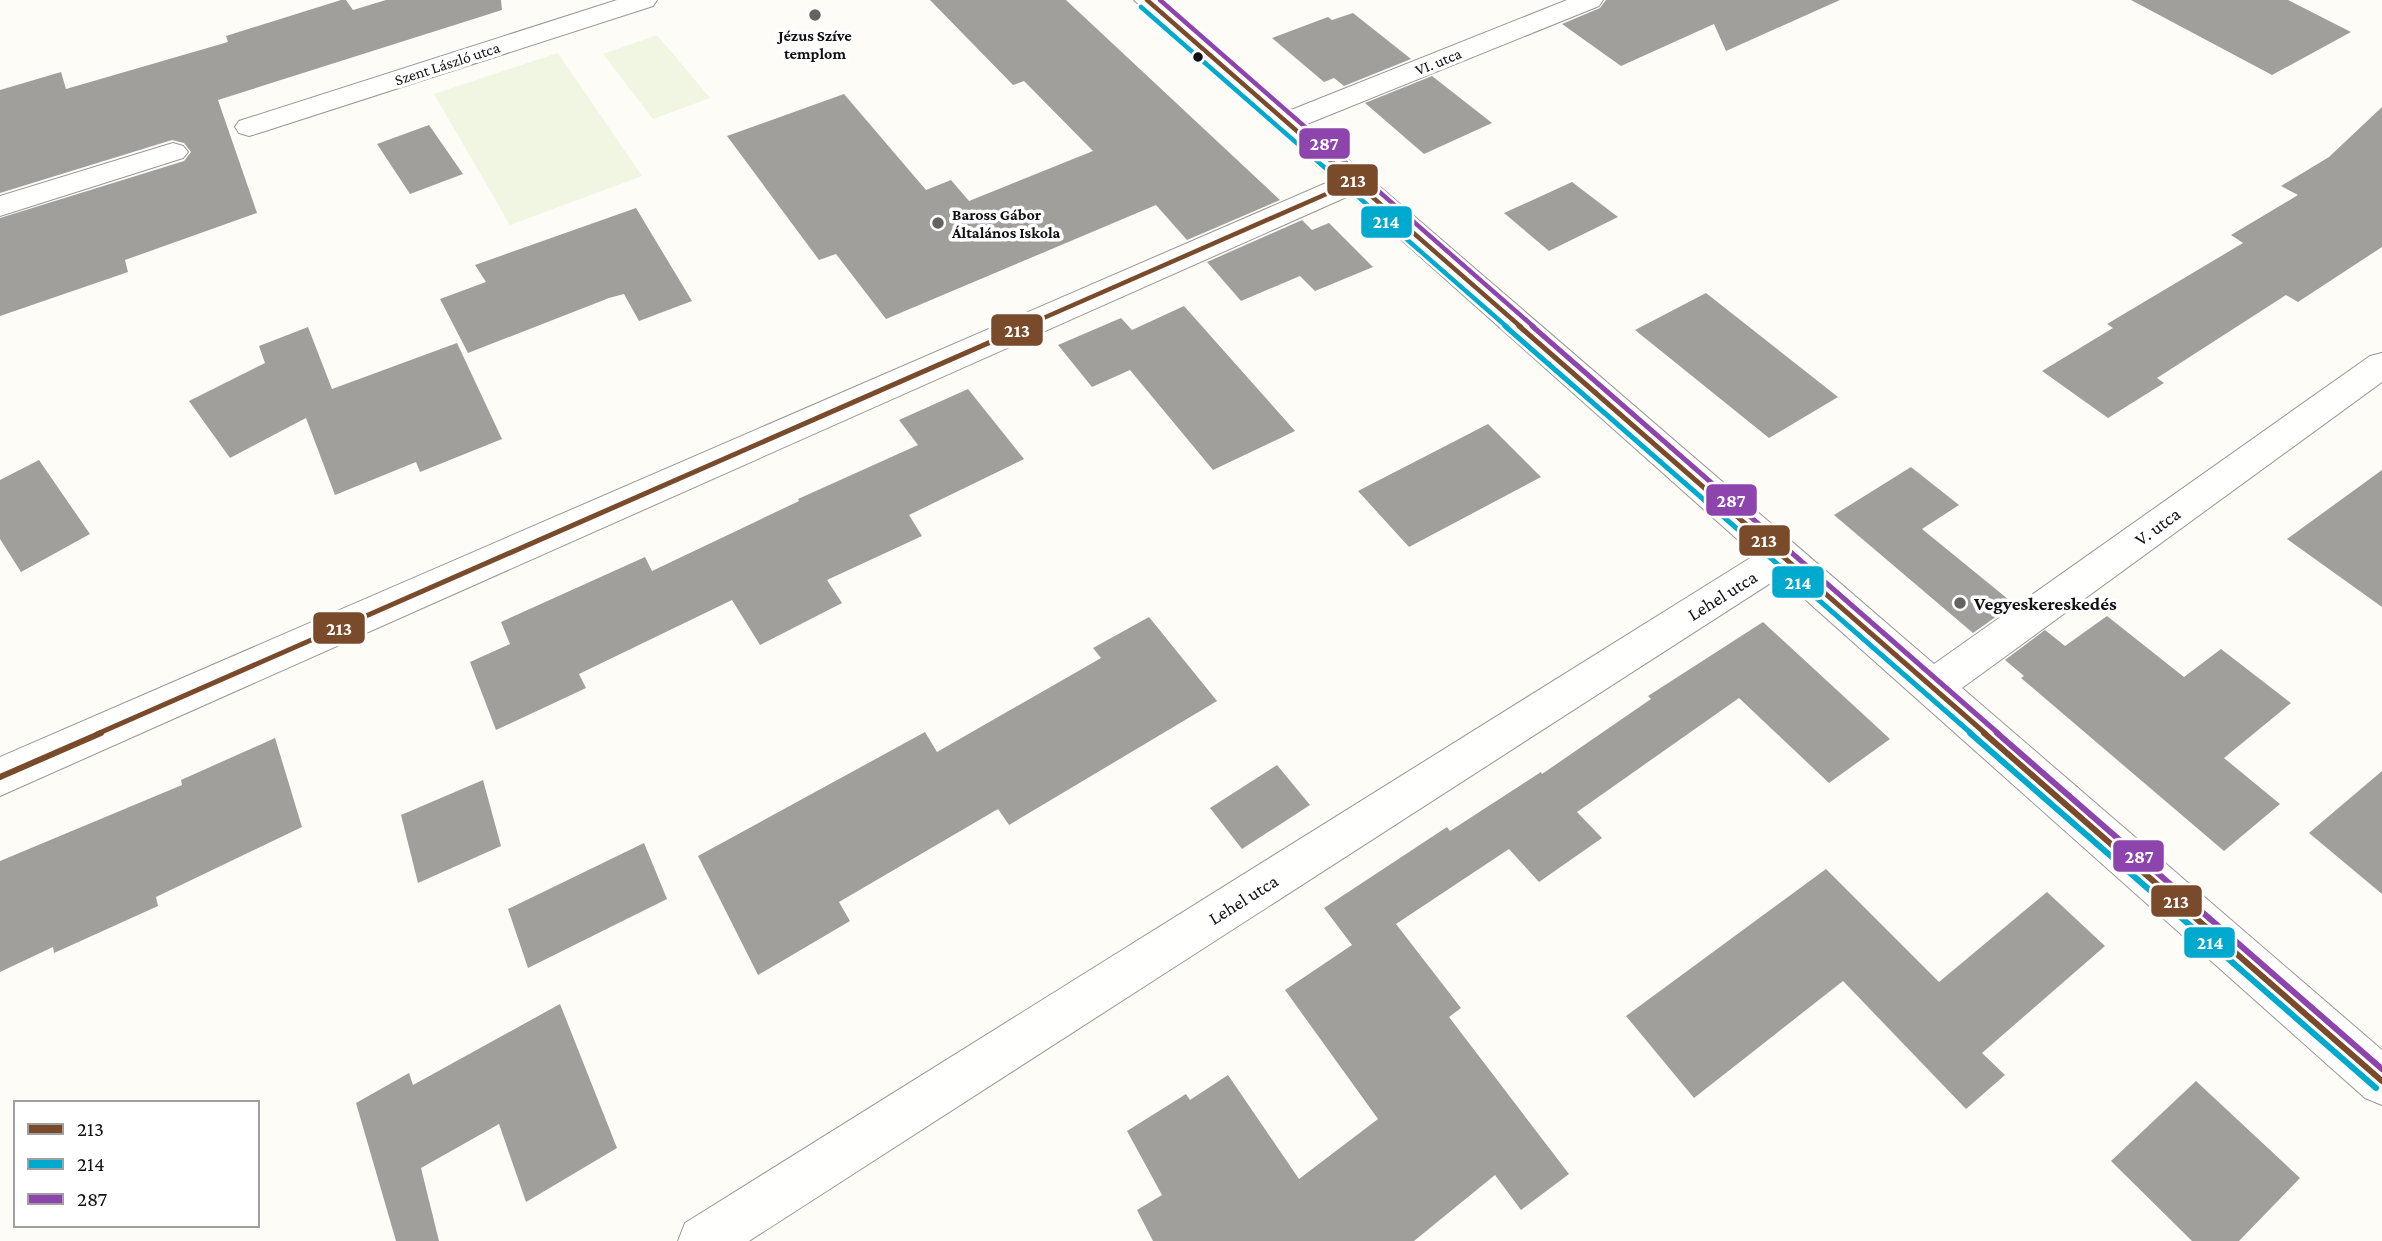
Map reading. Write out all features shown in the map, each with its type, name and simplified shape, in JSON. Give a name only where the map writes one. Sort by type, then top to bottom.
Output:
[{"type":"street","name":"Szent László utca","points":[[249,127],[645,0]]},
{"type":"street","points":[[1147,0],[2382,1081]]},
{"type":"street","name":"VI. utca","points":[[1287,122],[1590,0]]},
{"type":"street","points":[[0,206],[173,152]]},
{"type":"street","points":[[0,777],[1356,181]]},
{"type":"street","name":"V. utca","points":[[1931,688],[2382,365]]},
{"type":"street","name":"Lehel utca","points":[[703,1241],[1783,556]]},
{"type":"green space","points":[[657,35],[710,98],[653,119],[603,54]]},
{"type":"green space","points":[[558,53],[642,176],[510,225],[434,94]]},
{"type":"building","points":[[346,0],[353,10],[386,0],[501,0],[502,10],[218,100],[257,213],[125,260],[128,272],[0,316],[0,218],[184,161],[191,152],[184,143],[172,140],[0,193],[0,90],[61,72],[66,89],[228,42],[226,36]]},
{"type":"building","points":[[930,0],[1066,0],[1280,200],[1187,240],[1156,205],[886,319],[836,254],[819,260],[727,136],[844,94],[926,190],[951,180],[969,201],[1093,151],[1024,81],[1013,85]]},
{"type":"building","points":[[1606,0],[1840,0],[1726,51],[1714,24],[1621,66],[1562,24],[1600,8]]},
{"type":"building","points":[[2131,0],[2288,0],[2351,32],[2272,75]]},
{"type":"building","points":[[1353,13],[1411,59],[1344,86],[1334,78],[1324,82],[1272,38],[1328,17],[1332,20]]},
{"type":"building","points":[[1432,76],[1492,123],[1424,154],[1365,103]]},
{"type":"building","points":[[2382,107],[2382,247],[2298,302],[2286,295],[2157,378],[2164,383],[2108,418],[2042,371],[2113,328],[2107,324],[2243,243],[2231,235],[2298,195],[2281,186],[2329,157]]},
{"type":"building","points":[[429,125],[463,174],[410,194],[377,144]]},
{"type":"building","points":[[1572,182],[1618,217],[1549,251],[1504,213]]},
{"type":"building","points":[[636,208],[692,301],[639,321],[624,294],[468,353],[440,299],[486,282],[475,265]]},
{"type":"building","points":[[1302,220],[1312,230],[1329,223],[1373,267],[1315,291],[1300,276],[1241,301],[1207,262]]},
{"type":"building","points":[[1706,293],[1838,397],[1769,438],[1635,330]]},
{"type":"building","points":[[1184,306],[1295,431],[1213,470],[1130,370],[1092,387],[1058,345],[1121,318],[1132,330]]},
{"type":"building","points":[[308,327],[332,389],[457,343],[502,439],[420,472],[416,462],[335,495],[306,418],[230,458],[189,401],[265,363],[259,346]]},
{"type":"building","points":[[968,389],[1024,459],[909,515],[922,536],[827,580],[842,603],[760,645],[732,600],[579,674],[586,688],[496,730],[470,662],[510,644],[501,622],[645,557],[652,571],[799,501],[798,499],[918,445],[899,420]]},
{"type":"building","points":[[1488,424],[1541,477],[1409,547],[1358,491]]},
{"type":"building","points":[[39,460],[90,534],[21,572],[0,539],[0,480]]},
{"type":"building","points":[[1911,467],[1959,505],[1922,529],[2014,604],[1973,633],[1834,515]]},
{"type":"building","points":[[2382,470],[2382,607],[2287,539]]},
{"type":"building","points":[[2107,616],[2184,677],[2221,649],[2291,703],[2224,758],[2280,804],[2224,851],[2021,678],[2024,676],[2005,660],[2045,630],[2065,646]]},
{"type":"building","points":[[1149,617],[1217,701],[1009,825],[998,809],[839,902],[850,921],[758,975],[698,856],[925,732],[937,752],[1101,658],[1093,648]]},
{"type":"building","points":[[1763,622],[1890,739],[1829,783],[1739,698],[1577,812],[1602,838],[1539,882],[1509,849],[1396,924],[1461,1008],[1449,1017],[1569,1174],[1521,1210],[1495,1175],[1414,1241],[1153,1241],[1137,1210],[1162,1195],[1127,1131],[1186,1094],[1190,1100],[1228,1075],[1299,1179],[1378,1119],[1285,990],[1352,945],[1324,908],[1447,827],[1450,831],[1541,772],[1542,774],[1651,699],[1648,696]]},
{"type":"building","points":[[275,738],[302,827],[156,897],[158,906],[54,953],[53,947],[0,972],[0,861],[182,785],[181,780]]},
{"type":"building","points":[[1277,765],[1310,805],[1242,849],[1210,808]]},
{"type":"building","points":[[2382,771],[2382,894],[2309,833]]},
{"type":"building","points":[[483,780],[501,846],[418,883],[401,815]]},
{"type":"building","points":[[644,843],[667,899],[528,968],[508,909]]},
{"type":"building","points":[[1826,869],[1939,982],[2047,892],[2105,946],[1982,1053],[2005,1075],[1966,1109],[1843,981],[1694,1098],[1626,1016]]},
{"type":"building","points":[[560,1004],[617,1148],[526,1202],[499,1124],[421,1168],[439,1241],[396,1241],[356,1103],[409,1073],[413,1085]]},
{"type":"building","points":[[2196,1081],[2300,1178],[2239,1241],[2192,1241],[2111,1161]]},
{"type":"transit line","name":"213","points":[[1147,0],[2382,1081]]},
{"type":"transit line","name":"287","points":[[1160,0],[2382,1069]]},
{"type":"transit line","name":"214","points":[[1141,7],[2376,1088]]},
{"type":"transit line","name":"213","points":[[0,777],[1356,181]]},
{"type":"place","name":"Jézus Szíve templom","points":[[815,15]]},
{"type":"place","name":"Baross Gábor Általános Iskola","points":[[938,223]]},
{"type":"place","name":"Vegyeskereskedés","points":[[1960,603]]}]
